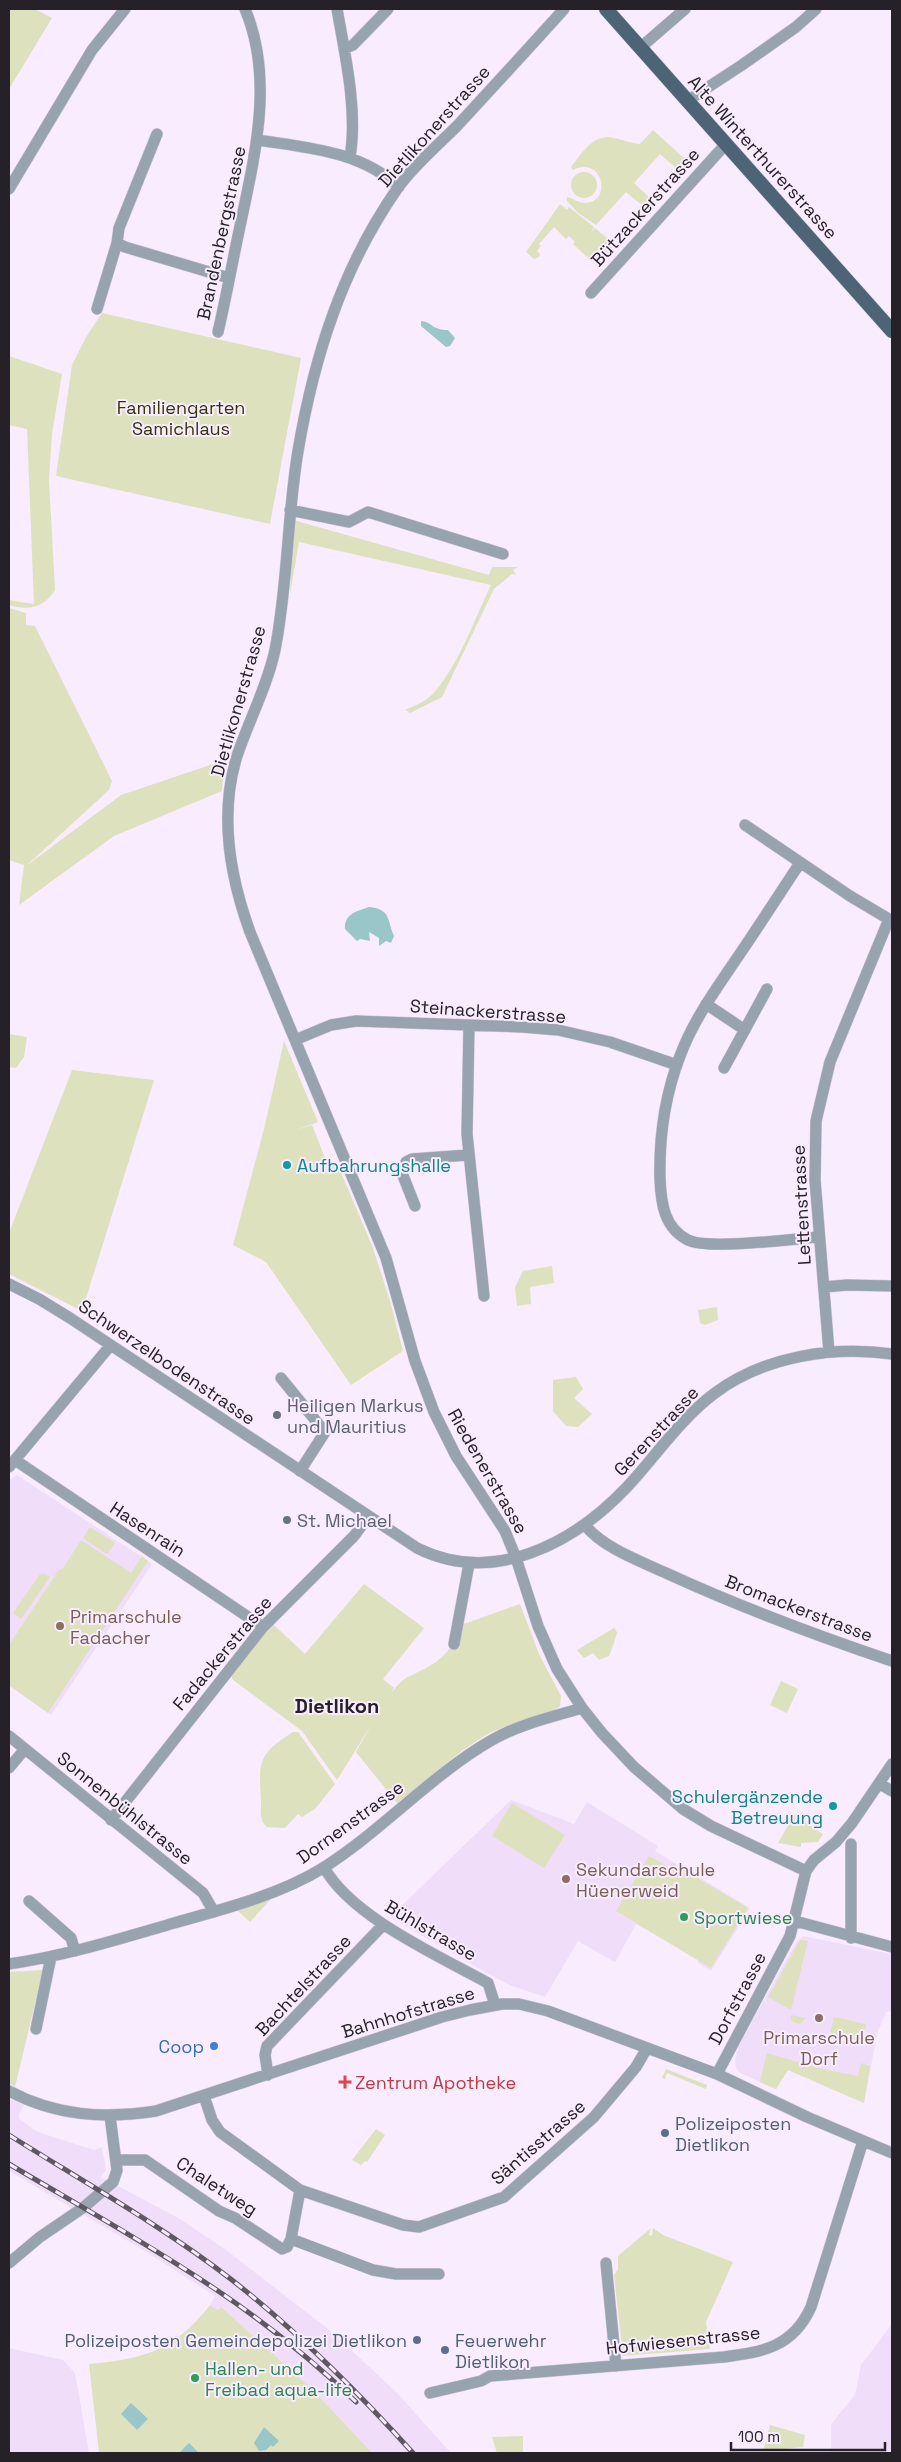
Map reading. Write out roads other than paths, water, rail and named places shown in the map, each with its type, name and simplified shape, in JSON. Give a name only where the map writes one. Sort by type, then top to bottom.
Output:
[{"type":"main road","name":"Alte Winterthurerstrasse","points":[[606,9],[892,331]]},
{"type":"street","points":[[9,189],[92,50],[125,9]]},
{"type":"street","name":"Brandenbergstrasse","points":[[218,332],[258,140],[259,75],[256,46],[245,9]]},
{"type":"street","points":[[337,9],[354,135],[350,157]]},
{"type":"street","points":[[344,50],[353,45],[388,9]]},
{"type":"street","name":"Dietlikonerstrasse","points":[[295,1040],[239,900],[230,857],[230,796],[237,758],[275,650],[282,607],[290,510],[303,428],[330,318],[348,273],[363,243],[399,187],[564,9]]},
{"type":"street","points":[[640,48],[685,9]]},
{"type":"street","points":[[687,101],[796,27],[816,9]]},
{"type":"street","points":[[97,309],[117,242],[119,228],[157,134]]},
{"type":"street","name":"Brandenbergstrasse","points":[[258,140],[350,157],[374,167],[399,187]]},
{"type":"street","name":"Bützackerstrasse","points":[[590,293],[725,144]]},
{"type":"street","points":[[117,242],[134,250],[229,278]]},
{"type":"street","points":[[290,510],[349,522],[368,512],[502,554]]},
{"type":"street","points":[[745,825],[800,863],[891,920]]},
{"type":"street","points":[[800,863],[706,1004],[676,1065],[666,1107],[660,1155],[662,1201],[664,1215],[671,1226],[686,1240],[705,1245],[820,1237]]},
{"type":"street","name":"Lettenstrasse","points":[[829,1352],[814,1156],[820,1097],[833,1056],[891,920]]},
{"type":"street","points":[[724,1068],[767,990]]},
{"type":"street","points":[[706,1004],[745,1030]]},
{"type":"street","name":"Steinackerstrasse","points":[[295,1040],[331,1025],[348,1022],[528,1027],[610,1042],[676,1065]]},
{"type":"street","points":[[469,1025],[466,1117],[468,1156],[484,1296]]},
{"type":"street","name":"Riedenerstrasse","points":[[295,1040],[386,1258],[417,1369],[434,1412],[456,1456],[505,1532],[516,1558],[538,1626],[557,1670],[582,1708],[634,1766],[683,1809],[711,1826],[806,1872]]},
{"type":"street","points":[[415,1206],[402,1173],[406,1162],[412,1159],[468,1156]]},
{"type":"street","name":"Schwerzelbodenstrasse","points":[[9,1284],[39,1299],[368,1517],[426,1553],[447,1561],[469,1564],[516,1558]]},
{"type":"street","points":[[824,1287],[847,1285],[892,1286]]},
{"type":"street","points":[[12,1464],[110,1346]]},
{"type":"street","name":"Gerenstrasse","points":[[516,1558],[540,1550],[585,1525],[627,1487],[670,1436],[715,1393],[768,1366],[791,1359],[829,1352],[892,1354]]},
{"type":"street","points":[[281,1378],[325,1432],[300,1471]]},
{"type":"street","name":"Hasenrain","points":[[12,1464],[263,1627]]},
{"type":"street","name":"Fadackerstrasse","points":[[111,1820],[263,1627],[354,1536],[368,1517]]},
{"type":"street","name":"Bromackerstrasse","points":[[585,1525],[599,1538],[618,1549],[694,1586],[784,1623],[892,1661]]},
{"type":"street","points":[[454,1644],[469,1564]]},
{"type":"street","name":"Dornenstrasse","points":[[9,1964],[75,1951],[214,1912],[297,1882],[324,1867],[368,1835],[457,1764],[493,1739],[524,1726],[582,1708]]},
{"type":"street","name":"Sonnenbühlstrasse","points":[[9,1736],[203,1893],[214,1912]]},
{"type":"street","points":[[9,1768],[25,1749]]},
{"type":"street","points":[[806,1872],[814,1860],[846,1830],[880,1784],[892,1764]]},
{"type":"street","points":[[880,1784],[892,1791]]},
{"type":"street","points":[[851,1844],[851,1938]]},
{"type":"street","name":"Bühlstrasse","points":[[324,1867],[332,1882],[382,1925],[488,1983],[496,2004]]},
{"type":"street","name":"Dorfstrasse","points":[[717,2074],[786,1943],[795,1922],[806,1872]]},
{"type":"street","points":[[29,1901],[71,1938],[75,1951]]},
{"type":"street","points":[[795,1922],[892,1948]]},
{"type":"street","name":"Bachtelstrasse","points":[[268,2075],[265,2055],[267,2046],[382,1925]]},
{"type":"street","points":[[36,2029],[51,1957]]},
{"type":"street","name":"Bahnhofstrasse","points":[[9,2090],[43,2105],[74,2114],[110,2116],[156,2112],[442,2017],[496,2004],[519,2004],[548,2011],[717,2074],[892,2154]]},
{"type":"street","name":"Säntisstrasse","points":[[204,2096],[212,2120],[220,2132],[300,2190],[411,2227],[423,2226],[504,2197],[594,2117],[636,2067],[647,2048]]},
{"type":"street","points":[[9,2263],[106,2190],[116,2176],[117,2160],[110,2116]]},
{"type":"street","name":"Hofwiesenstrasse","points":[[430,2393],[481,2381],[490,2376],[752,2354],[772,2348],[793,2333],[804,2321],[811,2307],[862,2141]]},
{"type":"street","name":"Chaletweg","points":[[117,2160],[145,2160],[219,2210],[235,2218],[282,2249],[287,2247],[291,2239]]},
{"type":"street","points":[[300,2190],[291,2239],[373,2270],[396,2274],[439,2274]]},
{"type":"street","points":[[606,2263],[616,2366]]},
{"type":"railway","points":[[9,2135],[178,2241],[232,2280],[280,2320],[326,2363],[413,2453]]},
{"type":"railway","points":[[9,2164],[146,2245],[233,2301],[316,2365],[356,2402]]},
{"type":"place","name":"Aufbahrungshalle","points":[[287,1165]]},
{"type":"place","name":"Heiligen Markus und Mauritius","points":[[277,1415]]},
{"type":"place","name":"St. Michael","points":[[287,1520]]},
{"type":"place","name":"Primarschule Fadacher","points":[[60,1626]]},
{"type":"place","name":"Schulergänzende Betreuung","points":[[833,1806]]},
{"type":"place","name":"Sekundarschule Hüenerweid","points":[[566,1879]]},
{"type":"place","name":"Sportwiese","points":[[684,1917]]},
{"type":"place","name":"Primarschule Dorf","points":[[819,2018]]},
{"type":"place","name":"Coop","points":[[214,2046]]},
{"type":"place","name":"Zentrum Apotheke","points":[[345,2082]]},
{"type":"place","name":"Polizeiposten Dietlikon","points":[[665,2133]]},
{"type":"place","name":"Polizeiposten Gemeindepolizei Dietlikon","points":[[417,2340]]},
{"type":"place","name":"Feuerwehr Dietlikon","points":[[445,2350]]},
{"type":"place","name":"Hallen- und Freibad aqua-life","points":[[195,2378]]},
{"type":"district","name":"Dietlikon","points":[[337,1706]]},
{"type":"park label","name":"Familiengarten Samichlaus","points":[[181,417]]}]
